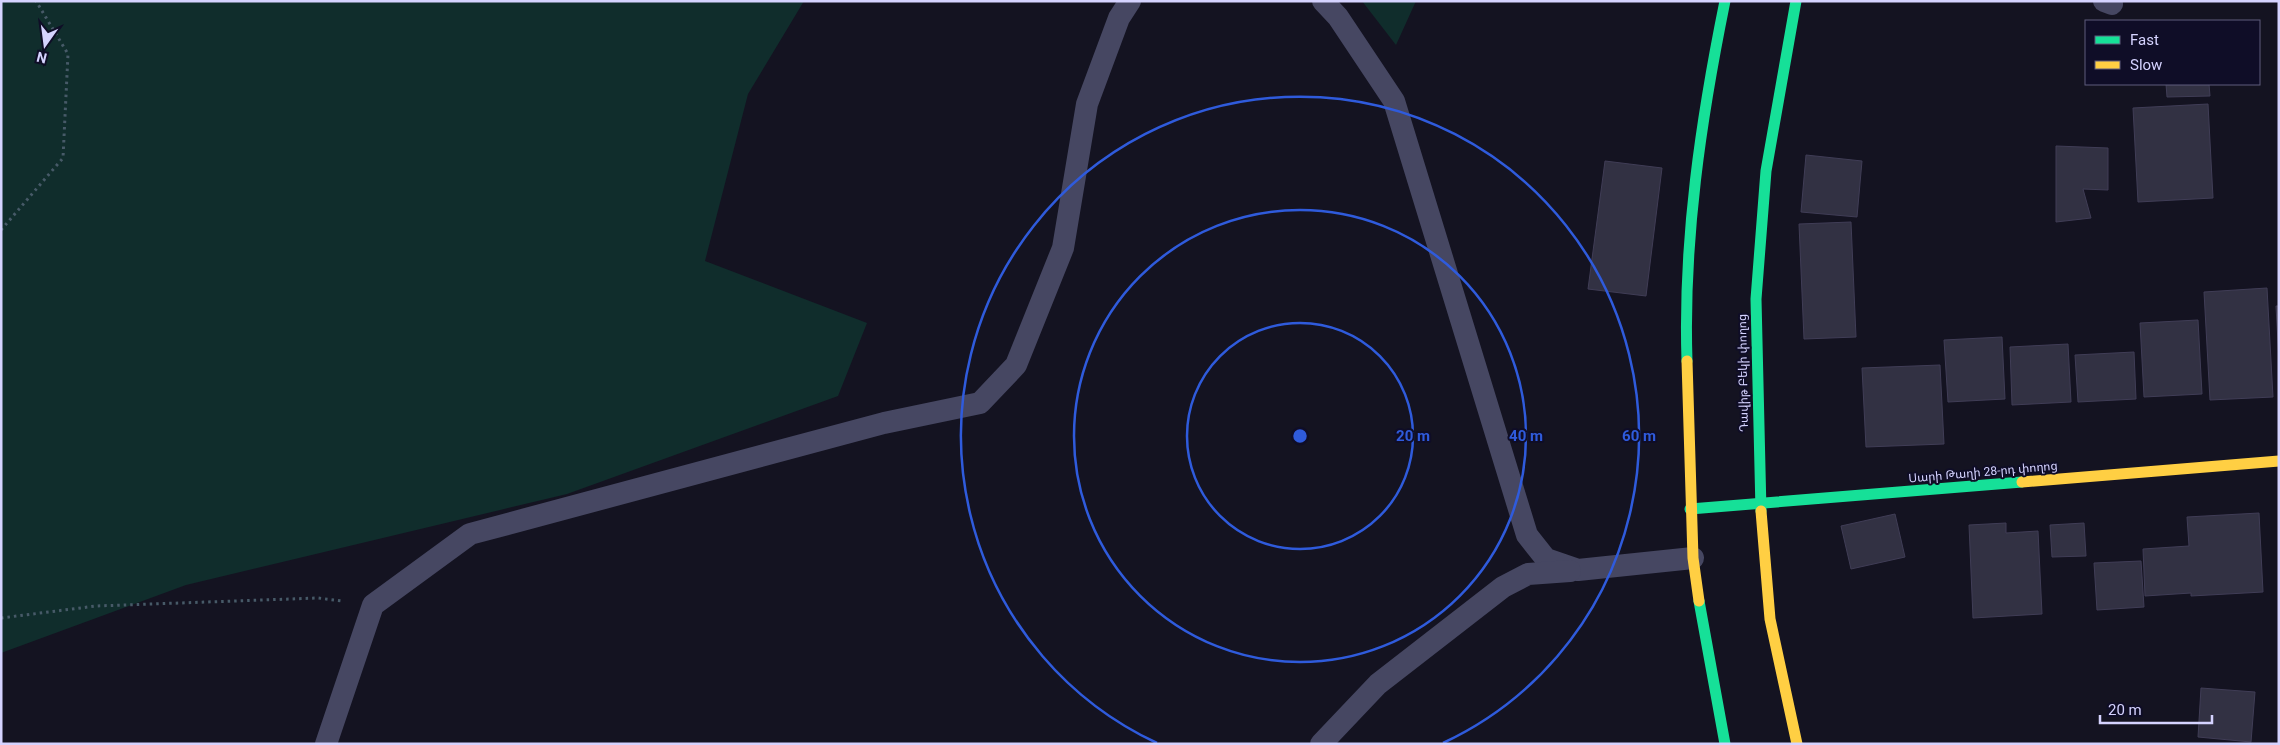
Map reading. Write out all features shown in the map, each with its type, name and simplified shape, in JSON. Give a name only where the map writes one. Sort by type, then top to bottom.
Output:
[{"type":"main road","points":[[1725,1],[1713,61],[1688,240],[1686,343],[1693,558],[1702,620],[1725,744]]},
{"type":"main road","name":"Դավիթ Բեկի փողոց","points":[[1796,1],[1766,171],[1756,299],[1760,504],[1770,619],[1797,744]]},
{"type":"main road","name":"Սարի Թաղի 28-րդ փողոց","points":[[1690,509],[2279,461]]},
{"type":"lane","points":[[326,744],[372,605],[470,534],[884,423],[980,403],[1016,365],[1063,248],[1087,104],[1119,18],[1130,1]]},
{"type":"lane","points":[[1323,1],[1338,17],[1394,101],[1527,535],[1546,559],[1578,570]]},
{"type":"lane","points":[[1321,744],[1378,684],[1503,587],[1528,574],[1693,558]]},
{"type":"path","points":[[1,230],[63,158],[68,54],[36,1]]},
{"type":"path","points":[[1,618],[96,606],[318,598],[372,605]]},
{"type":"green space","points":[[1,1],[804,1],[748,94],[705,261],[867,323],[838,396],[567,494],[186,585],[1,653]]},
{"type":"green space","points":[[1362,1],[1416,1],[1396,45]]},
{"type":"building","points":[[2166,85],[2209,85],[2210,96],[2167,97]]},
{"type":"building","points":[[2208,104],[2213,198],[2138,202],[2133,108]]},
{"type":"building","points":[[2056,146],[2108,148],[2108,190],[2083,189],[2091,218],[2056,222]]},
{"type":"building","points":[[1806,155],[1862,161],[1857,217],[1801,212]]},
{"type":"building","points":[[1605,161],[1662,168],[1646,296],[1588,289]]},
{"type":"building","points":[[1851,222],[1856,337],[1804,339],[1799,224]]},
{"type":"building","points":[[2267,288],[2273,397],[2210,400],[2204,292]]},
{"type":"building","points":[[2276,306],[2279,306],[2279,361]]},
{"type":"building","points":[[2198,320],[2202,394],[2144,397],[2140,323]]},
{"type":"building","points":[[2002,337],[2005,399],[1948,402],[1944,340]]},
{"type":"building","points":[[2068,344],[2071,402],[2012,405],[2010,347]]},
{"type":"building","points":[[2134,352],[2136,399],[2078,402],[2075,355]]},
{"type":"building","points":[[1940,365],[1944,444],[1866,447],[1862,368]]},
{"type":"building","points":[[2259,513],[2263,592],[2191,596],[2191,593],[2145,596],[2143,549],[2189,546],[2187,517]]},
{"type":"building","points":[[1895,514],[1905,557],[1851,569],[1841,526]]},
{"type":"building","points":[[2006,523],[2006,533],[2038,531],[2042,614],[1973,618],[1969,525]]},
{"type":"building","points":[[2084,523],[2086,556],[2052,557],[2050,525]]},
{"type":"building","points":[[2141,561],[2144,607],[2097,610],[2094,563]]},
{"type":"building","points":[[2201,688],[2255,692],[2251,742],[2198,737]]},
{"type":"traffic: fast","points":[[1687,361],[1686,316],[1691,225],[1701,135],[1725,1]]},
{"type":"traffic: fast","points":[[1761,511],[1756,299],[1766,171],[1796,1]]},
{"type":"traffic: fast","points":[[1690,509],[2022,482]]},
{"type":"traffic: fast","points":[[1699,601],[1725,744]]},
{"type":"traffic: slow","points":[[1687,361],[1693,558],[1699,601]]},
{"type":"traffic: slow","points":[[2022,482],[2279,461]]},
{"type":"traffic: slow","points":[[1761,511],[1770,619],[1797,744]]}]
